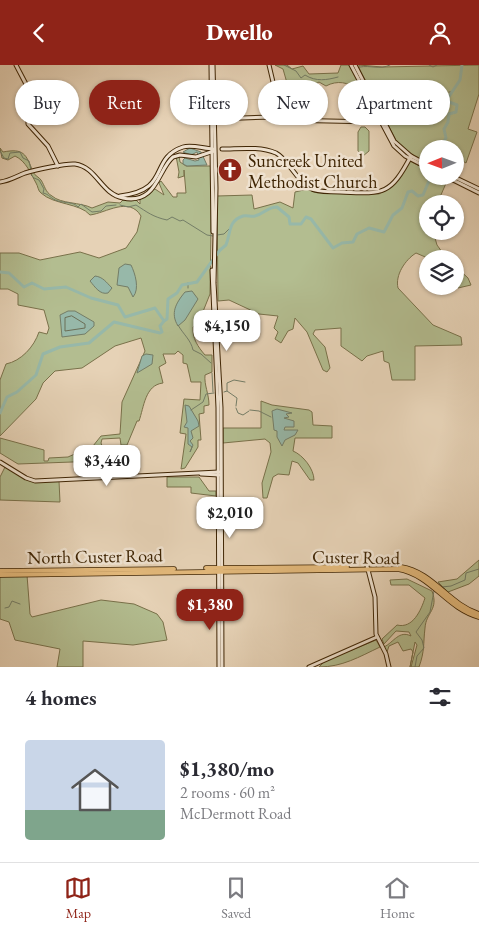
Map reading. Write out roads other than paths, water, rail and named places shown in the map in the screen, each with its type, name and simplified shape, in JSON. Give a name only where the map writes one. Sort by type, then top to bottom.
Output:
[{"type":"main road","name":"Custer Road","points":[[219,569],[409,568],[429,580],[456,607],[479,615]]},
{"type":"main road","name":"North Custer Road","points":[[0,573],[219,569]]},
{"type":"street","points":[[16,65],[27,86],[28,125],[48,146],[58,166]]},
{"type":"street","points":[[212,65],[212,80]]},
{"type":"street","points":[[269,65],[273,80]]},
{"type":"street","points":[[353,65],[361,80]]},
{"type":"street","points":[[213,125],[213,268],[219,408],[221,667]]},
{"type":"street","points":[[384,125],[394,145],[410,158],[419,162]]},
{"type":"street","points":[[120,197],[140,193],[150,187],[165,160],[180,148],[190,146],[214,150]]},
{"type":"street","points":[[222,149],[261,149],[277,153],[285,160],[295,176],[310,189],[317,191],[372,193],[384,191],[395,183],[410,158]]},
{"type":"street","points":[[0,183],[26,173],[71,163],[85,167],[106,190],[120,197],[133,198],[150,191],[160,179],[168,161],[174,156],[201,156],[214,150]]},
{"type":"street","points":[[464,182],[479,189]]},
{"type":"street","points":[[463,185],[479,193]]},
{"type":"street","points":[[0,462],[26,478],[35,481],[220,473]]},
{"type":"street","points":[[367,568],[375,597],[377,637],[387,656],[389,667]]},
{"type":"street","points":[[309,667],[377,637]]},
{"type":"water","points":[[190,148],[201,152],[207,165],[187,166],[183,164],[185,158],[195,161],[199,160],[197,152],[191,155],[183,152]]},
{"type":"water","points":[[125,264],[131,265],[135,277],[136,290],[133,297],[128,287],[117,285],[119,268]]},
{"type":"water","points":[[95,276],[102,279],[112,288],[108,293],[100,292],[90,281]]},
{"type":"water","points":[[192,291],[198,299],[185,320],[178,326],[174,317],[175,308],[185,292]]},
{"type":"water","points":[[68,311],[75,311],[94,322],[94,326],[85,334],[62,337],[60,315]]},
{"type":"water","points":[[146,354],[153,355],[152,364],[137,373],[142,356]]},
{"type":"water","points":[[185,405],[189,406],[199,426],[191,431],[193,438],[190,441],[193,445],[190,452],[192,447],[188,444],[188,428],[184,427],[187,422]]},
{"type":"water","points":[[277,409],[292,413],[286,414],[289,417],[284,418],[294,421],[294,427],[285,427],[284,430],[298,430],[295,435],[285,440],[282,446],[277,437],[277,431],[274,430],[272,411]]},
{"type":"waterway","points":[[284,65],[296,71],[301,78],[305,75],[326,80],[338,77]]},
{"type":"waterway","points":[[360,67],[390,65]]},
{"type":"waterway","points":[[429,65],[433,67],[437,65]]},
{"type":"waterway","points":[[445,140],[444,129],[448,122],[449,114],[456,112],[457,105],[449,102],[448,98],[460,80],[462,65]]},
{"type":"waterway","points":[[0,151],[4,158],[8,159],[10,153],[20,152],[23,158],[29,161],[31,170]]},
{"type":"waterway","points":[[31,175],[39,180],[44,189],[43,193],[58,201],[72,203],[78,207],[81,204],[92,212],[101,211],[106,206],[116,205]]},
{"type":"waterway","points":[[0,272],[9,273],[24,287],[32,283],[44,289],[66,287],[91,298],[118,305],[125,317],[155,308],[164,321],[167,319],[168,299],[177,293],[182,285],[197,282],[220,250],[226,245],[232,224],[238,218],[255,216],[277,207],[289,217],[290,224],[301,224],[306,217],[311,219],[333,248],[342,243],[353,242],[357,234],[369,228],[384,232],[393,215],[402,208],[408,192],[412,191],[418,196],[423,195],[427,185]]},
{"type":"waterway","points":[[120,205],[128,207],[136,205],[154,216],[167,220],[172,217],[180,221],[183,220],[207,235],[213,236]]},
{"type":"waterway","points":[[217,235],[224,234],[231,227]]},
{"type":"waterway","points":[[188,283],[188,288]]},
{"type":"waterway","points":[[0,413],[7,397],[17,392],[36,375],[43,354],[60,347],[89,343],[114,322],[160,333],[162,332],[160,326],[164,321]]},
{"type":"waterway","points":[[178,325],[189,340],[193,350],[211,363]]},
{"type":"waterway","points":[[212,373],[213,392]]},
{"type":"waterway","points":[[227,391],[227,383],[234,380],[245,382]]},
{"type":"waterway","points":[[224,392],[227,391],[237,398],[236,406]]},
{"type":"waterway","points":[[191,410],[203,402],[206,394],[214,393]]},
{"type":"waterway","points":[[236,408],[238,413],[243,415],[249,411]]},
{"type":"waterway","points":[[250,410],[259,411],[271,417]]},
{"type":"waterway","points":[[442,587],[451,586],[465,580],[466,573],[479,569]]},
{"type":"waterway","points":[[415,667],[417,656],[424,648],[422,640],[416,632],[430,612],[434,591]]},
{"type":"waterway","points":[[5,608],[9,607],[12,601],[20,604]]},
{"type":"place","name":"Suncreek United Methodist Church","points":[[230,170]]}]
